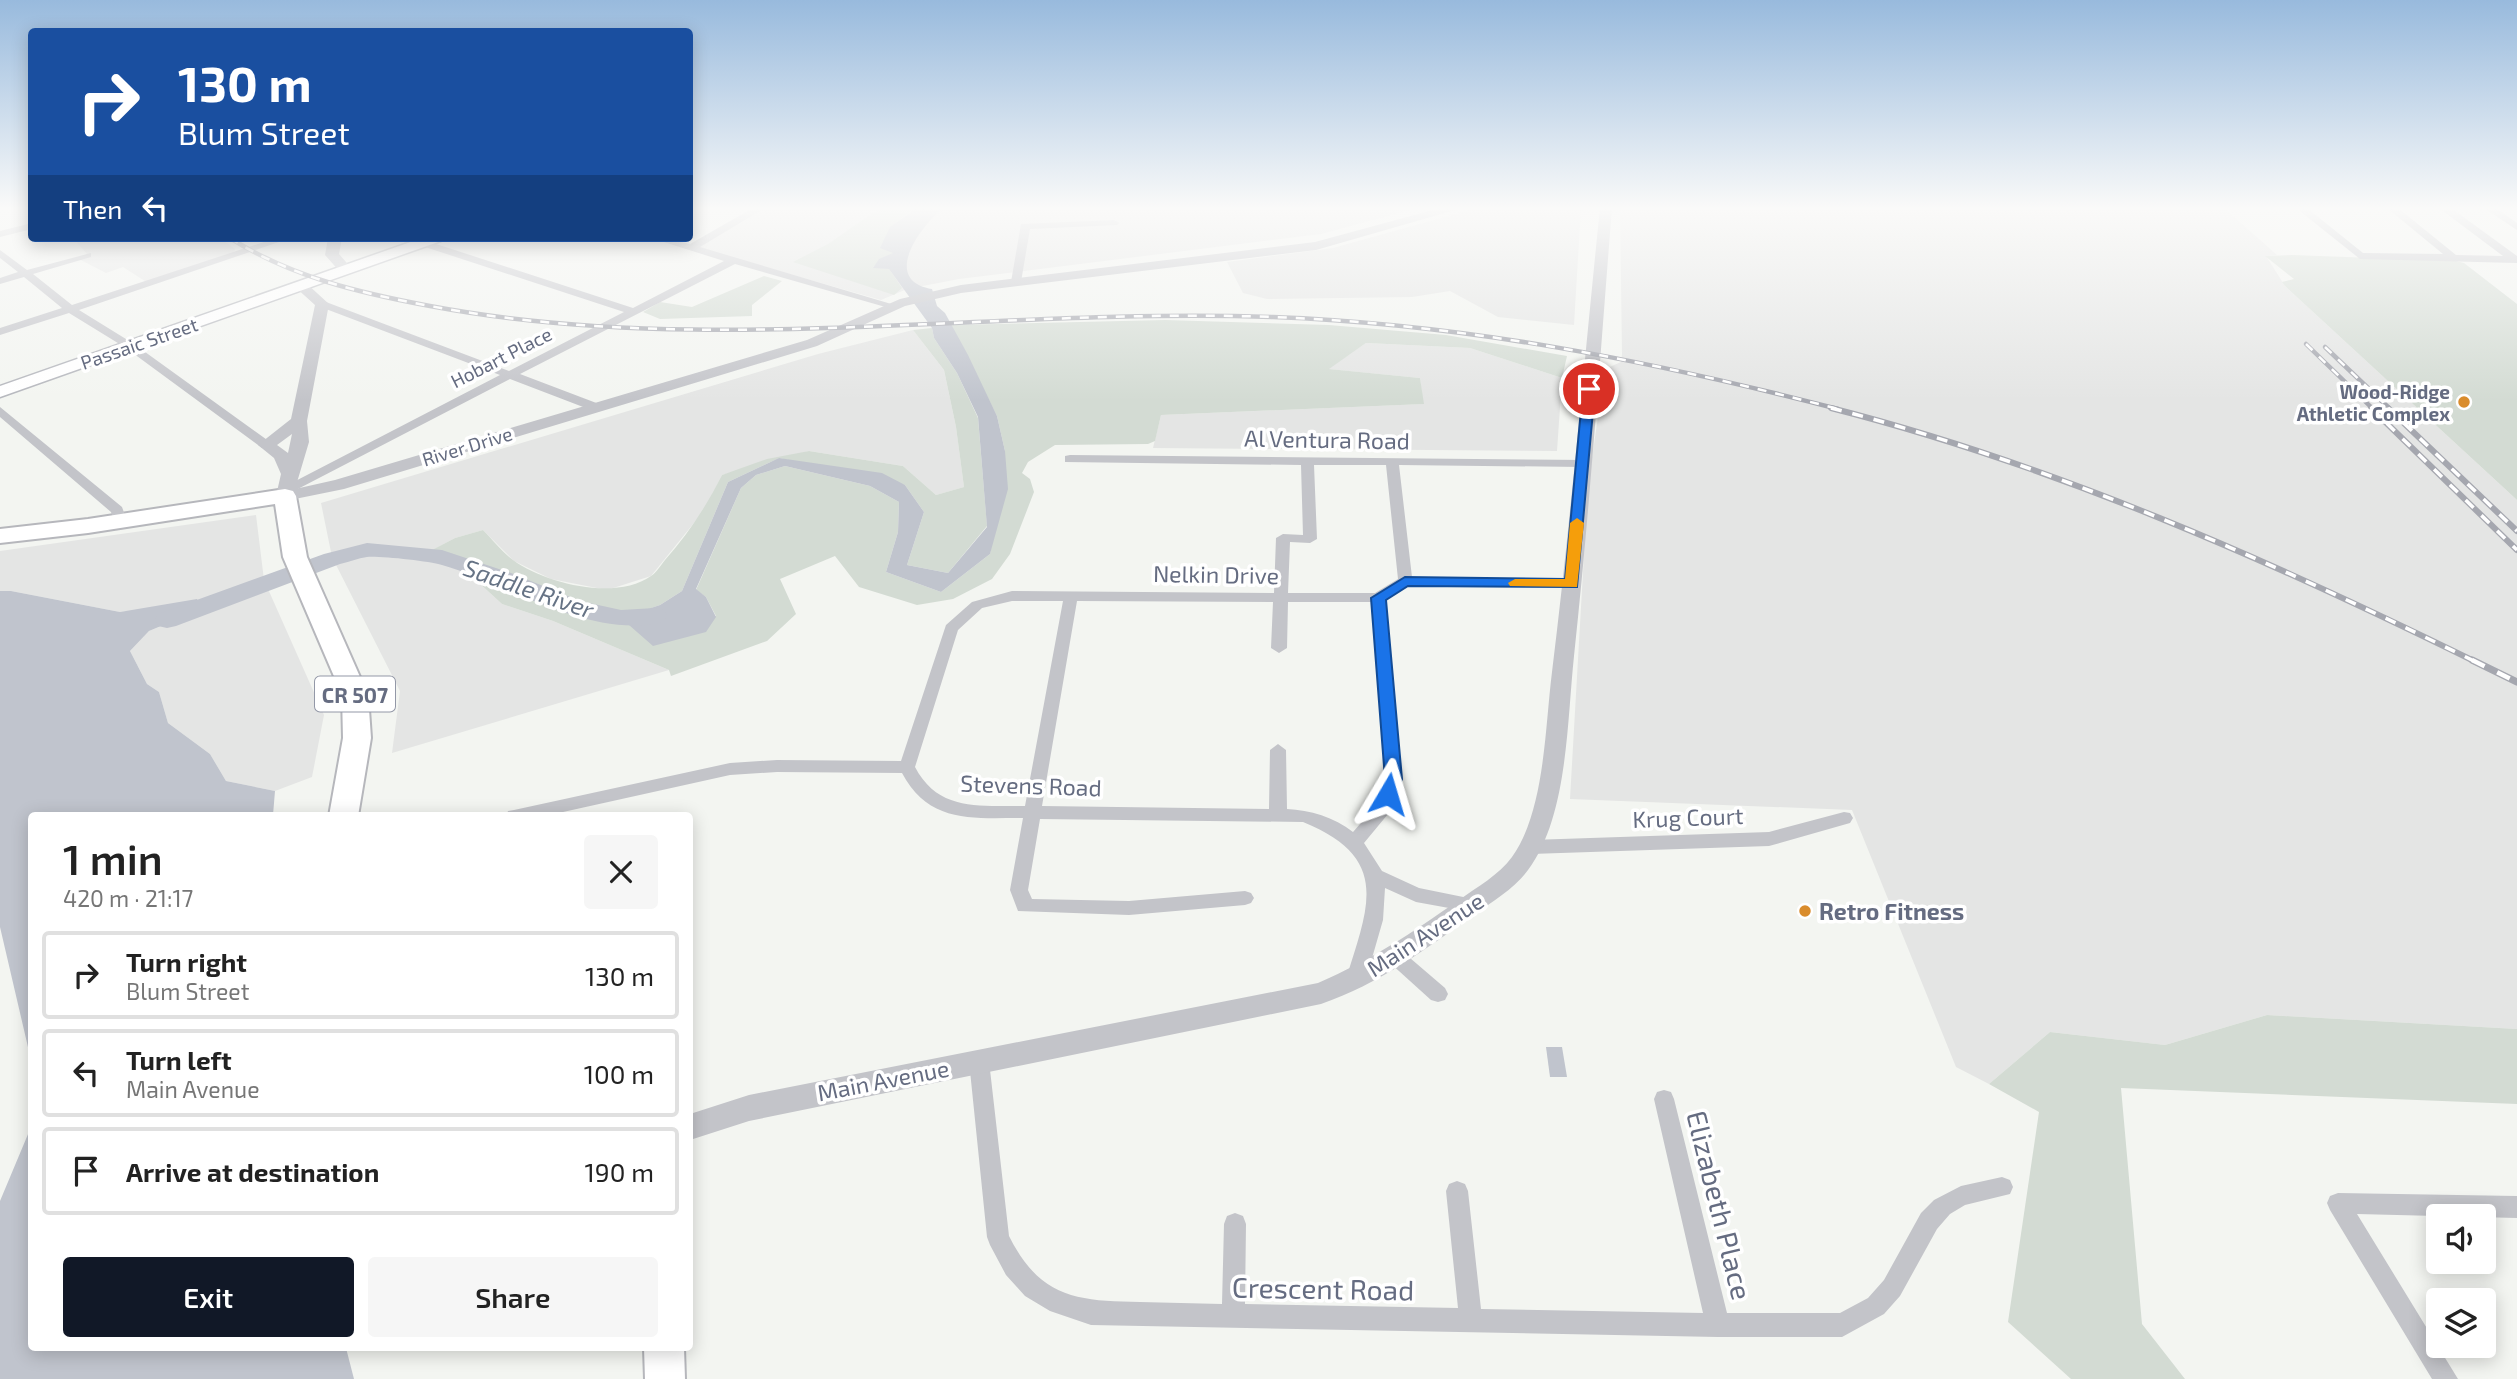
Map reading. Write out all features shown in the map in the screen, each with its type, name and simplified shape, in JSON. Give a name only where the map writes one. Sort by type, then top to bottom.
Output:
[{"type":"main road","name":"Passaic Street","points":[[0,392],[339,272]]},
{"type":"main road","name":"River Drive","points":[[0,536],[120,521],[287,486]]},
{"type":"main road","name":"CR 507","points":[[287,486],[301,573],[350,678],[355,695],[358,738],[344,812]]},
{"type":"main road","points":[[664,1351],[665,1379]]},
{"type":"street","points":[[0,332],[181,272]]},
{"type":"street","points":[[522,272],[632,311]]},
{"type":"street","name":"Hobart Place","points":[[287,486],[709,272]]},
{"type":"street","points":[[780,272],[897,304]]},
{"type":"street","points":[[1016,282],[1018,272]]},
{"type":"street","name":"River Drive","points":[[287,486],[338,485],[812,343],[897,304],[920,297],[1096,272]]},
{"type":"street","name":"Main Avenue","points":[[693,1126],[749,1108],[1306,997],[1356,979],[1396,957],[1503,881],[1531,848],[1540,828],[1549,784],[1572,584],[1601,272]]},
{"type":"street","points":[[0,281],[26,273],[70,309],[130,346],[281,455],[287,486]]},
{"type":"street","points":[[301,286],[322,304],[595,407]]},
{"type":"street","points":[[287,486],[299,452],[302,433],[299,421],[322,304]]},
{"type":"street","points":[[0,411],[117,510],[120,521]]},
{"type":"street","points":[[266,445],[299,421]]},
{"type":"street","name":"Al Ventura Road","points":[[1070,459],[1582,463]]},
{"type":"street","points":[[1279,648],[1283,538],[1310,539],[1307,460]]},
{"type":"street","points":[[1392,461],[1405,581]]},
{"type":"street","points":[[1354,842],[1382,810],[1394,779],[1378,598],[1405,581],[1572,584]]},
{"type":"street","name":"Nelkin Drive","points":[[907,767],[951,628],[963,614],[977,606],[1012,596],[1378,598]]},
{"type":"street","points":[[1071,596],[1019,890],[1025,906],[1129,908],[1245,898]]},
{"type":"street","points":[[1278,750],[1278,814]]},
{"type":"street","points":[[532,812],[730,769],[777,766],[907,767]]},
{"type":"street","name":"Stevens Road","points":[[907,767],[922,791],[939,803],[958,811],[1278,814],[1317,819],[1354,842],[1376,876]]},
{"type":"street","name":"Krug Court","points":[[1531,848],[1769,839],[1844,818]]},
{"type":"street","points":[[1356,979],[1374,920],[1376,876],[1416,895],[1471,905]]},
{"type":"street","points":[[1396,957],[1437,994]]},
{"type":"street","name":"Crescent Road","points":[[979,1061],[998,1237],[1008,1261],[1023,1280],[1043,1297],[1068,1308],[1091,1313],[1842,1325],[1876,1306],[1892,1288],[1929,1221],[1942,1207],[1961,1196],[2002,1187]]},
{"type":"street","name":"Elizabeth Place","points":[[1664,1099],[1718,1325]]},
{"type":"street","points":[[1457,1191],[1471,1321]]},
{"type":"street","points":[[2446,1379],[2338,1203],[2517,1207]]},
{"type":"street","points":[[1233,1315],[1235,1224]]},
{"type":"shaded area","points":[[131,272],[180,272],[148,283]]},
{"type":"shaded area","points":[[783,272],[1012,272],[907,289],[881,300]]},
{"type":"shaded area","points":[[825,272],[891,272],[902,288],[894,295]]},
{"type":"shaded area","name":"Saddle River","points":[[891,272],[909,272],[917,284],[932,289],[937,306],[945,313],[968,355],[997,416],[1005,451],[1008,489],[990,554],[941,592],[886,572],[898,532],[899,502],[870,486],[785,466],[756,475],[741,488],[696,589],[706,597],[716,617],[706,632],[653,646],[621,618],[660,605],[682,591],[728,482],[779,458],[882,473],[905,485],[924,512],[907,565],[948,573],[987,527],[978,417],[957,373],[934,338],[932,328]]},
{"type":"shaded area","points":[[1232,272],[1577,272],[1574,325],[1498,317],[1450,291],[1412,297],[1267,299],[1243,293]]},
{"type":"shaded area","points":[[1621,272],[2276,272],[2285,286],[2517,500],[2517,1029],[2267,1015],[2165,1045],[2050,1032],[1989,1084],[1956,1067],[1852,810],[1570,799],[1588,485],[1605,369],[1621,362]]},
{"type":"shaded area","name":"Wood-Ridge Athletic Complex","points":[[2286,272],[2476,272],[2517,304],[2517,500],[2282,282],[2294,279]]},
{"type":"shaded area","points":[[764,276],[782,281],[752,305],[752,316],[660,319],[643,312],[660,302],[692,307]]},
{"type":"shaded area","points":[[1165,320],[1329,325],[1446,335],[1567,356],[1562,378],[1470,348],[1366,343],[1329,369],[1420,378],[1424,404],[1161,415],[1155,441],[1148,444],[1055,445],[1028,462],[1022,473],[1030,479],[1034,492],[1010,554],[992,579],[953,599],[917,605],[859,587],[835,556],[780,579],[796,614],[767,641],[671,676],[669,670],[553,621],[502,604],[467,572],[456,566],[415,559],[455,538],[483,530],[513,560],[544,576],[581,586],[601,588],[636,583],[655,573],[703,509],[722,475],[767,459],[809,451],[903,466],[936,495],[964,487],[956,427],[944,370],[913,330],[932,328],[934,338],[957,373],[978,418],[987,526],[948,573],[907,565],[924,512],[905,485],[779,458],[728,482],[682,591],[660,605],[621,619],[716,616],[706,597],[696,590],[741,488],[756,475],[785,466],[870,486],[899,502],[898,532],[886,572],[941,592],[990,554],[1005,451],[997,416],[951,325]]},
{"type":"shaded area","points":[[913,330],[944,370],[956,427],[964,487],[936,495],[903,466],[809,451],[722,475],[706,508],[651,576],[607,590],[551,579],[514,561],[483,530],[455,538],[416,559],[455,566],[467,572],[502,604],[553,621],[669,670],[392,753],[400,691],[332,557],[321,503],[818,354]]},
{"type":"shaded area","points":[[1366,343],[1470,348],[1562,378],[1557,451],[1153,448],[1161,415],[1423,404],[1420,378],[1328,369]]},
{"type":"shaded area","points":[[256,515],[264,580],[324,715],[312,777],[275,791],[226,781],[210,754],[168,723],[159,692],[147,684],[130,651],[149,631],[201,610],[151,609],[120,612],[0,591],[0,551]]},
{"type":"shaded area","points":[[0,591],[120,612],[197,599],[202,609],[149,631],[130,651],[147,684],[159,692],[168,723],[210,754],[226,781],[275,791],[273,812],[28,812],[28,1047],[0,927]]},
{"type":"shaded area","points":[[2267,1015],[2517,1029],[2517,1104],[2121,1088],[2142,1324],[2185,1379],[2071,1379],[2008,1322],[2039,1112],[1989,1084],[2050,1032],[2165,1045]]},
{"type":"shaded area","points":[[1546,1047],[1562,1047],[1567,1077],[1550,1077]]},
{"type":"shaded area","points":[[28,1134],[28,1351],[347,1351],[354,1379],[0,1379],[0,1201]]},
{"type":"waterway","name":"Saddle River","points":[[167,620],[332,559],[367,550],[442,557],[503,578],[573,607],[621,618],[655,616]]},
{"type":"railway","points":[[300,272],[352,289],[430,306],[535,321],[640,328],[745,330],[1168,316],[1345,321],[1558,348],[1698,375],[1838,409]]},
{"type":"railway","points":[[2306,344],[2373,409]]},
{"type":"railway","points":[[2325,347],[2390,409]]},
{"type":"railway","points":[[1831,408],[1997,457],[2160,518],[2319,587],[2476,662]]},
{"type":"railway","points":[[2371,408],[2517,550]]},
{"type":"railway","points":[[2388,408],[2517,531]]},
{"type":"railway","points":[[2472,660],[2517,682]]},
{"type":"slow traffic","points":[[1515,583],[1572,584],[1577,523]]},
{"type":"place","name":"Wood-Ridge Athletic Complex","points":[[2464,402]]},
{"type":"place","name":"Retro Fitness","points":[[1805,911]]},
{"type":"route","points":[[1388,794],[1394,779],[1378,598],[1405,581],[1572,584],[1589,389]]}]
